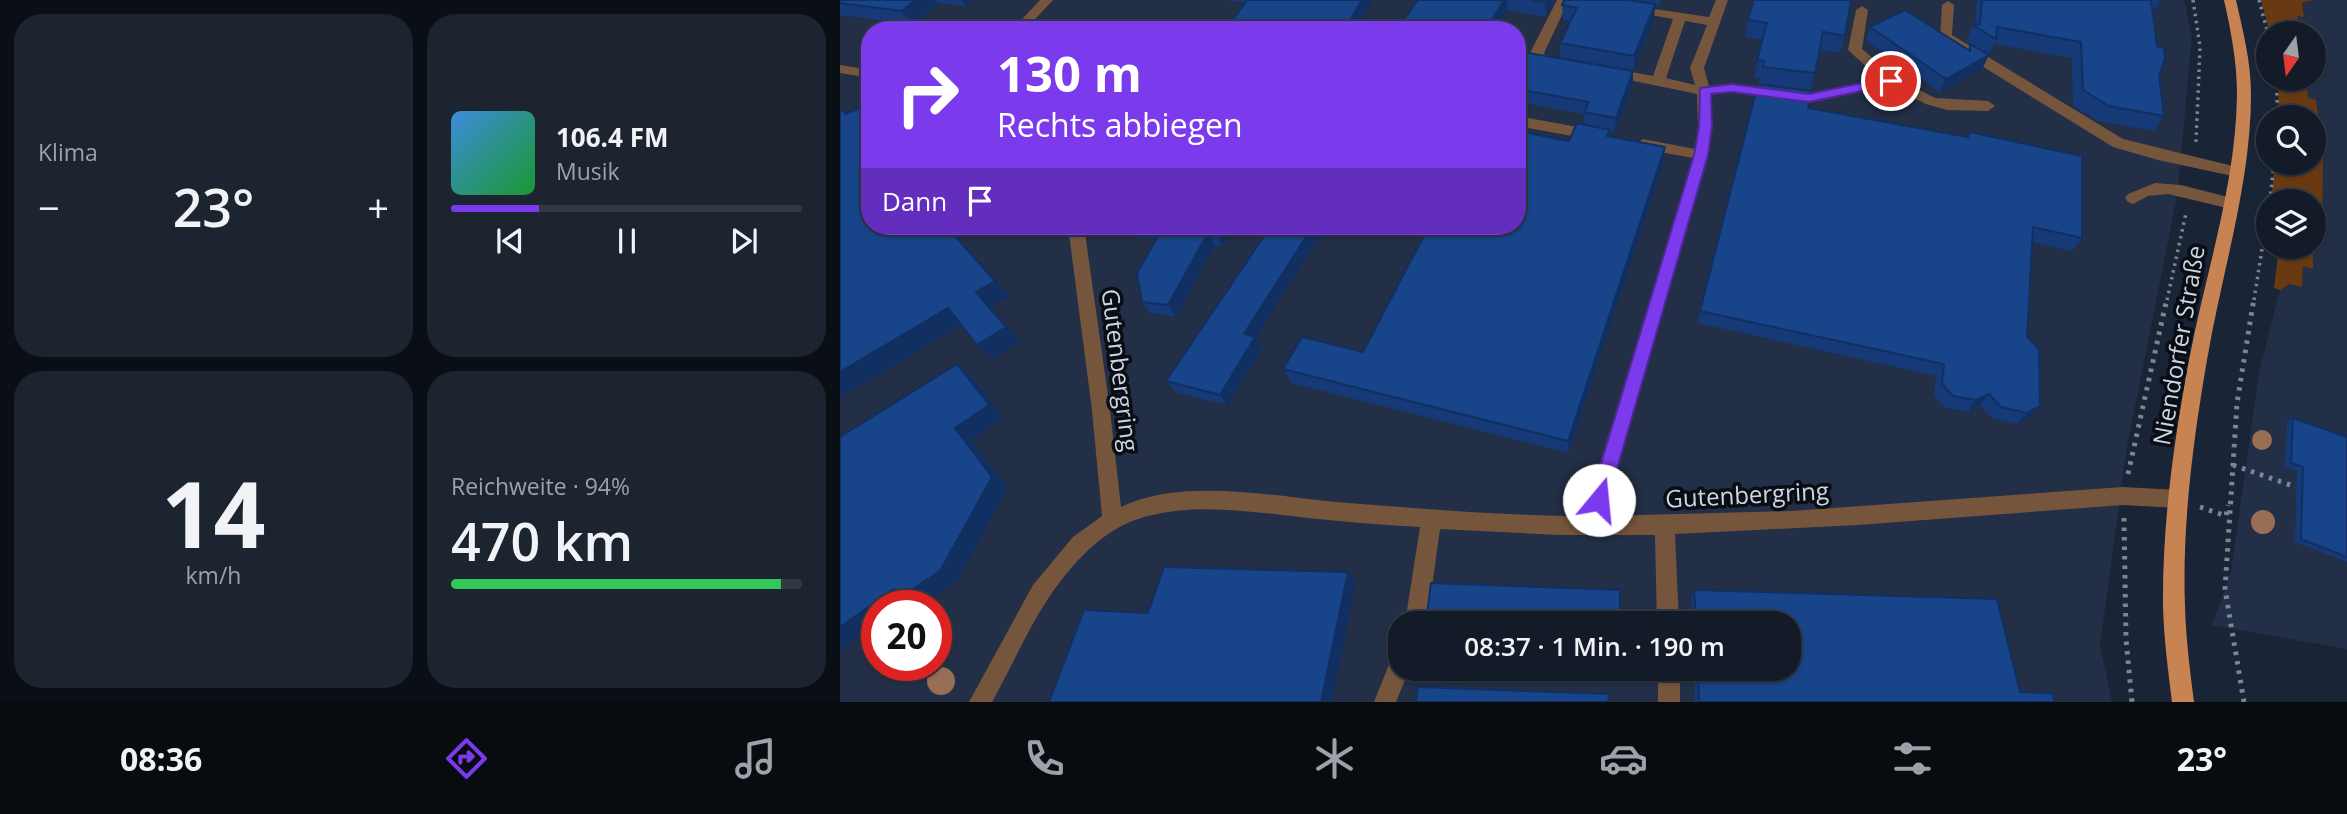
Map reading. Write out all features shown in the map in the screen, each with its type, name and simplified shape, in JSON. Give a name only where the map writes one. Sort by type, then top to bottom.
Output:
[{"type":"main road","name":"Niendorfer Straße","points":[[2183,702],[2174,593],[2178,499],[2199,358],[2245,134],[2242,56],[2230,0]]},
{"type":"street","points":[[1027,21],[1047,0]]},
{"type":"street","points":[[1563,0],[1537,53],[1543,61],[1568,65]]},
{"type":"street","points":[[1591,526],[1701,155],[1705,127],[1704,91],[1698,68],[1722,0]]},
{"type":"street","points":[[1948,5],[1945,37],[2118,143],[2238,172]]},
{"type":"street","points":[[1616,6],[1714,22]]},
{"type":"street","points":[[1862,10],[1855,50],[1891,81],[1931,101],[1947,105],[1989,106]]},
{"type":"street","points":[[1658,81],[1680,16]]},
{"type":"street","points":[[840,69],[861,72]]},
{"type":"street","points":[[1594,69],[1704,91],[1732,88],[1809,98],[1891,81]]},
{"type":"street","points":[[1526,123],[1701,155]]},
{"type":"street","points":[[2133,198],[2143,190],[2162,188],[2231,203]]},
{"type":"street","name":"Gutenbergring","points":[[1077,235],[1101,410],[1112,520]]},
{"type":"street","name":"Gutenbergring","points":[[980,702],[1039,595],[1073,550],[1112,520],[1152,505],[1199,501],[1431,519],[1591,526],[1665,525],[2123,496],[2178,499]]},
{"type":"street","points":[[1418,611],[1431,519]]},
{"type":"street","points":[[1665,525],[1668,611]]},
{"type":"street","points":[[1385,702],[1394,681]]},
{"type":"street","points":[[1669,681],[1670,702]]},
{"type":"path","points":[[2193,0],[2200,47],[2194,163]]},
{"type":"path","points":[[2259,0],[2265,21]]},
{"type":"path","points":[[2132,702],[2126,639],[2123,496],[2182,239],[2189,192]]},
{"type":"path","points":[[2244,702],[2225,589],[2237,403],[2260,259]]},
{"type":"path","points":[[2178,499],[2226,516],[2234,463],[2296,487]]},
{"type":"shaded area","points":[[840,0],[2184,0],[2192,37],[2177,196],[2127,447],[2100,645],[2112,702],[840,702]]},
{"type":"shaded area","points":[[2261,0],[2315,0],[2302,2],[2304,17],[2297,16],[2298,21],[2267,21]]},
{"type":"shaded area","points":[[2272,0],[2347,0],[2347,649],[2212,625],[2231,572],[2259,373],[2280,290],[2290,284],[2291,259],[2326,259],[2326,189],[2314,189],[2314,175],[2326,175],[2326,105],[2307,105],[2298,91],[2326,91],[2326,21],[2278,21]]},
{"type":"shaded area","points":[[2278,91],[2307,91],[2308,98],[2316,100],[2317,105],[2279,105]]},
{"type":"shaded area","points":[[2274,175],[2323,175],[2323,189],[2272,189]]},
{"type":"shaded area","points":[[2278,259],[2313,259],[2313,269],[2303,266],[2302,287],[2290,284],[2280,290],[2274,288]]},
{"type":"building","points":[[840,0],[915,0],[902,11],[840,3]]},
{"type":"building","points":[[1247,0],[1362,0],[1350,21],[1232,21]]},
{"type":"building","points":[[1418,0],[1504,0],[1491,21],[1403,21]]},
{"type":"building","points":[[1564,0],[1628,0],[1655,4],[1634,56],[1560,43],[1577,8],[1562,5]]},
{"type":"building","points":[[1754,0],[1851,0],[1845,36],[1823,32],[1815,73],[1763,67],[1764,61],[1757,60],[1767,23],[1748,20]]},
{"type":"building","points":[[1982,0],[2151,0],[2157,46],[2164,48],[2165,59],[2159,75],[2164,116],[2109,106],[2083,90],[2081,42],[1997,27],[1996,39],[1973,25],[1980,24]]},
{"type":"building","points":[[1905,10],[1970,51],[1970,44],[1989,55],[1946,79],[1870,27]]},
{"type":"building","points":[[1526,53],[1633,71],[1616,118],[1584,112],[1589,102],[1526,91]]},
{"type":"building","points":[[1758,84],[1811,91],[1808,108],[1968,137],[1969,132],[2082,156],[2082,238],[2033,227],[2027,337],[2039,349],[2040,406],[2027,413],[2001,407],[1989,394],[1976,400],[1953,396],[1942,384],[1944,364],[1700,311]]},
{"type":"building","points":[[861,107],[861,235],[954,235],[995,281],[976,292],[1006,327],[977,345],[948,308],[840,372],[840,108],[846,114]]},
{"type":"building","points":[[1577,123],[1610,130],[1607,136],[1665,147],[1568,441],[1283,369],[1302,337],[1363,352],[1424,235],[1526,235],[1526,133],[1569,141]]},
{"type":"building","points":[[1159,235],[1207,235],[1168,305],[1142,302],[1137,273]]},
{"type":"building","points":[[1265,235],[1307,235],[1244,334],[1255,337],[1220,395],[1166,381]]},
{"type":"building","points":[[957,364],[989,405],[955,428],[992,477],[940,571],[911,590],[861,590],[861,612],[840,627],[840,437]]},
{"type":"building","points":[[2293,418],[2347,437],[2347,557],[2301,539],[2303,467],[2291,463]]},
{"type":"building","points":[[1164,567],[1348,572],[1321,702],[1049,702],[1084,610],[1148,613]]},
{"type":"building","points":[[1431,583],[1620,590],[1620,611],[1428,611]]},
{"type":"building","points":[[1694,590],[1997,599],[2020,692],[2052,693],[2055,702],[1699,702],[1698,681],[1801,681],[1801,611],[1695,611]]},
{"type":"building","points":[[1418,687],[1609,694],[1608,702],[1416,702]]},
{"type":"route","points":[[1599,500],[1701,155],[1705,127],[1704,91],[1732,88],[1809,98],[1891,81]]}]
